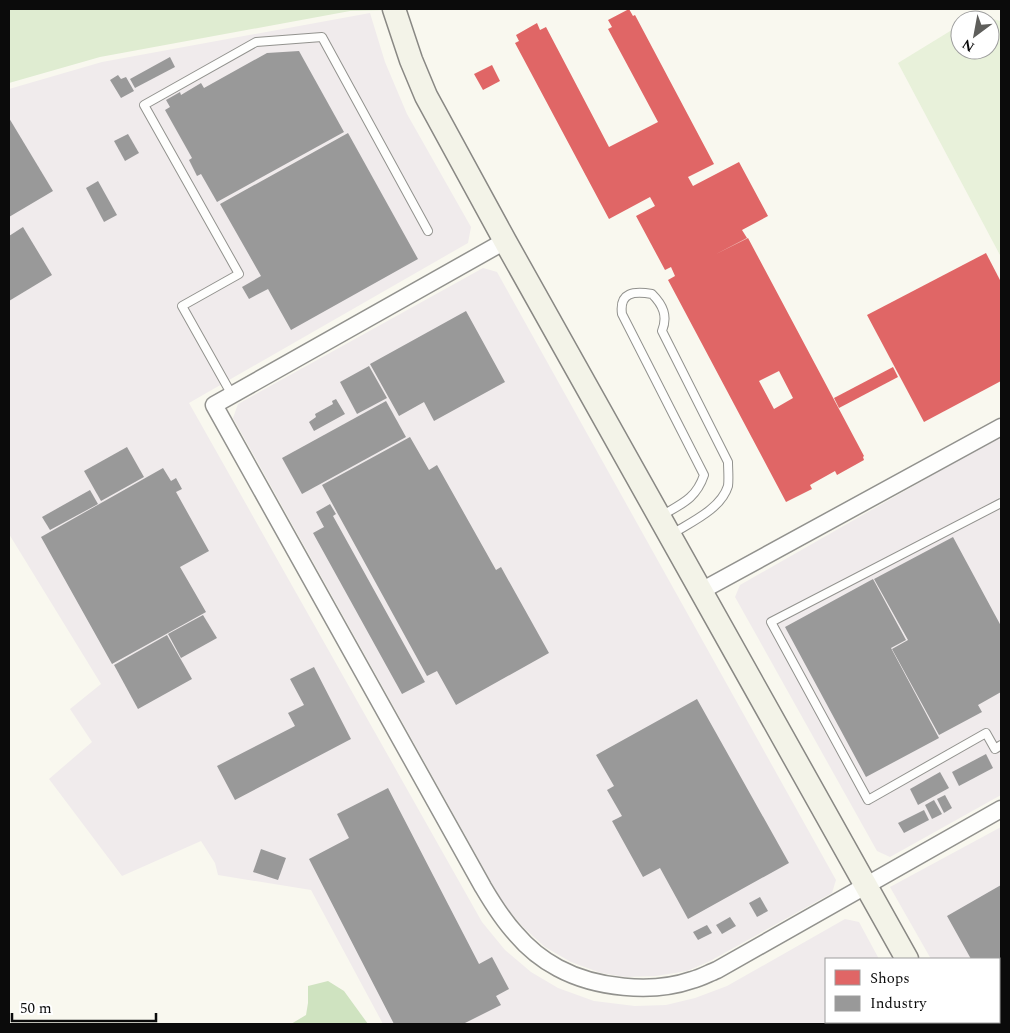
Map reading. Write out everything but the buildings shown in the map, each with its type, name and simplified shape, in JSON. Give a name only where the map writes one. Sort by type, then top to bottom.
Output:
[{"type":"street","points":[[394,9],[410,60],[426,96],[505,241],[906,958]]},
{"type":"street","points":[[505,241],[214,406],[492,904],[516,935],[536,953],[558,968],[612,986],[671,985],[692,980],[717,970],[1001,809]]},
{"type":"street","points":[[701,591],[1001,427]]},
{"type":"lane","points":[[232,395],[182,306],[239,274],[144,104],[256,42],[322,37],[428,231]]},
{"type":"lane","points":[[640,292],[652,294],[665,311],[665,324],[662,331],[728,462],[728,485],[721,500],[708,511],[665,526],[694,496],[704,475],[622,314],[621,306],[624,299],[630,294],[640,292]]},
{"type":"lane","points":[[1001,503],[771,622],[868,800],[986,733],[995,749],[1001,745]]},
{"type":"shaded area","points":[[370,13],[385,62],[407,114],[471,227],[468,243],[189,403],[482,922],[505,950],[531,972],[558,988],[594,1001],[635,1006],[666,1005],[695,998],[727,986],[845,919],[859,922],[878,958],[825,958],[825,1023],[915,1024],[383,1024],[311,890],[218,875],[215,863],[201,841],[122,876],[49,779],[92,742],[70,709],[101,684],[9,534],[9,89],[102,62]]},
{"type":"shaded area","points":[[483,268],[497,272],[836,880],[832,893],[710,961],[687,971],[656,976],[625,977],[601,973],[571,962],[545,947],[524,928],[504,905],[233,418],[238,404]]},
{"type":"shaded area","points":[[1001,436],[1001,795],[890,857],[877,851],[735,597],[740,585]]},
{"type":"shaded area","points":[[1001,827],[1001,1024],[968,1023],[1000,1023],[1000,958],[930,958],[890,887]]},
{"type":"green space","points":[[9,9],[422,9],[350,11],[100,57],[9,83]]},
{"type":"green space","points":[[1001,21],[1001,257],[898,63],[950,31],[950,60],[1000,60]]},
{"type":"green space","points":[[328,981],[344,991],[368,1024],[291,1024],[306,1015],[308,986]]}]
